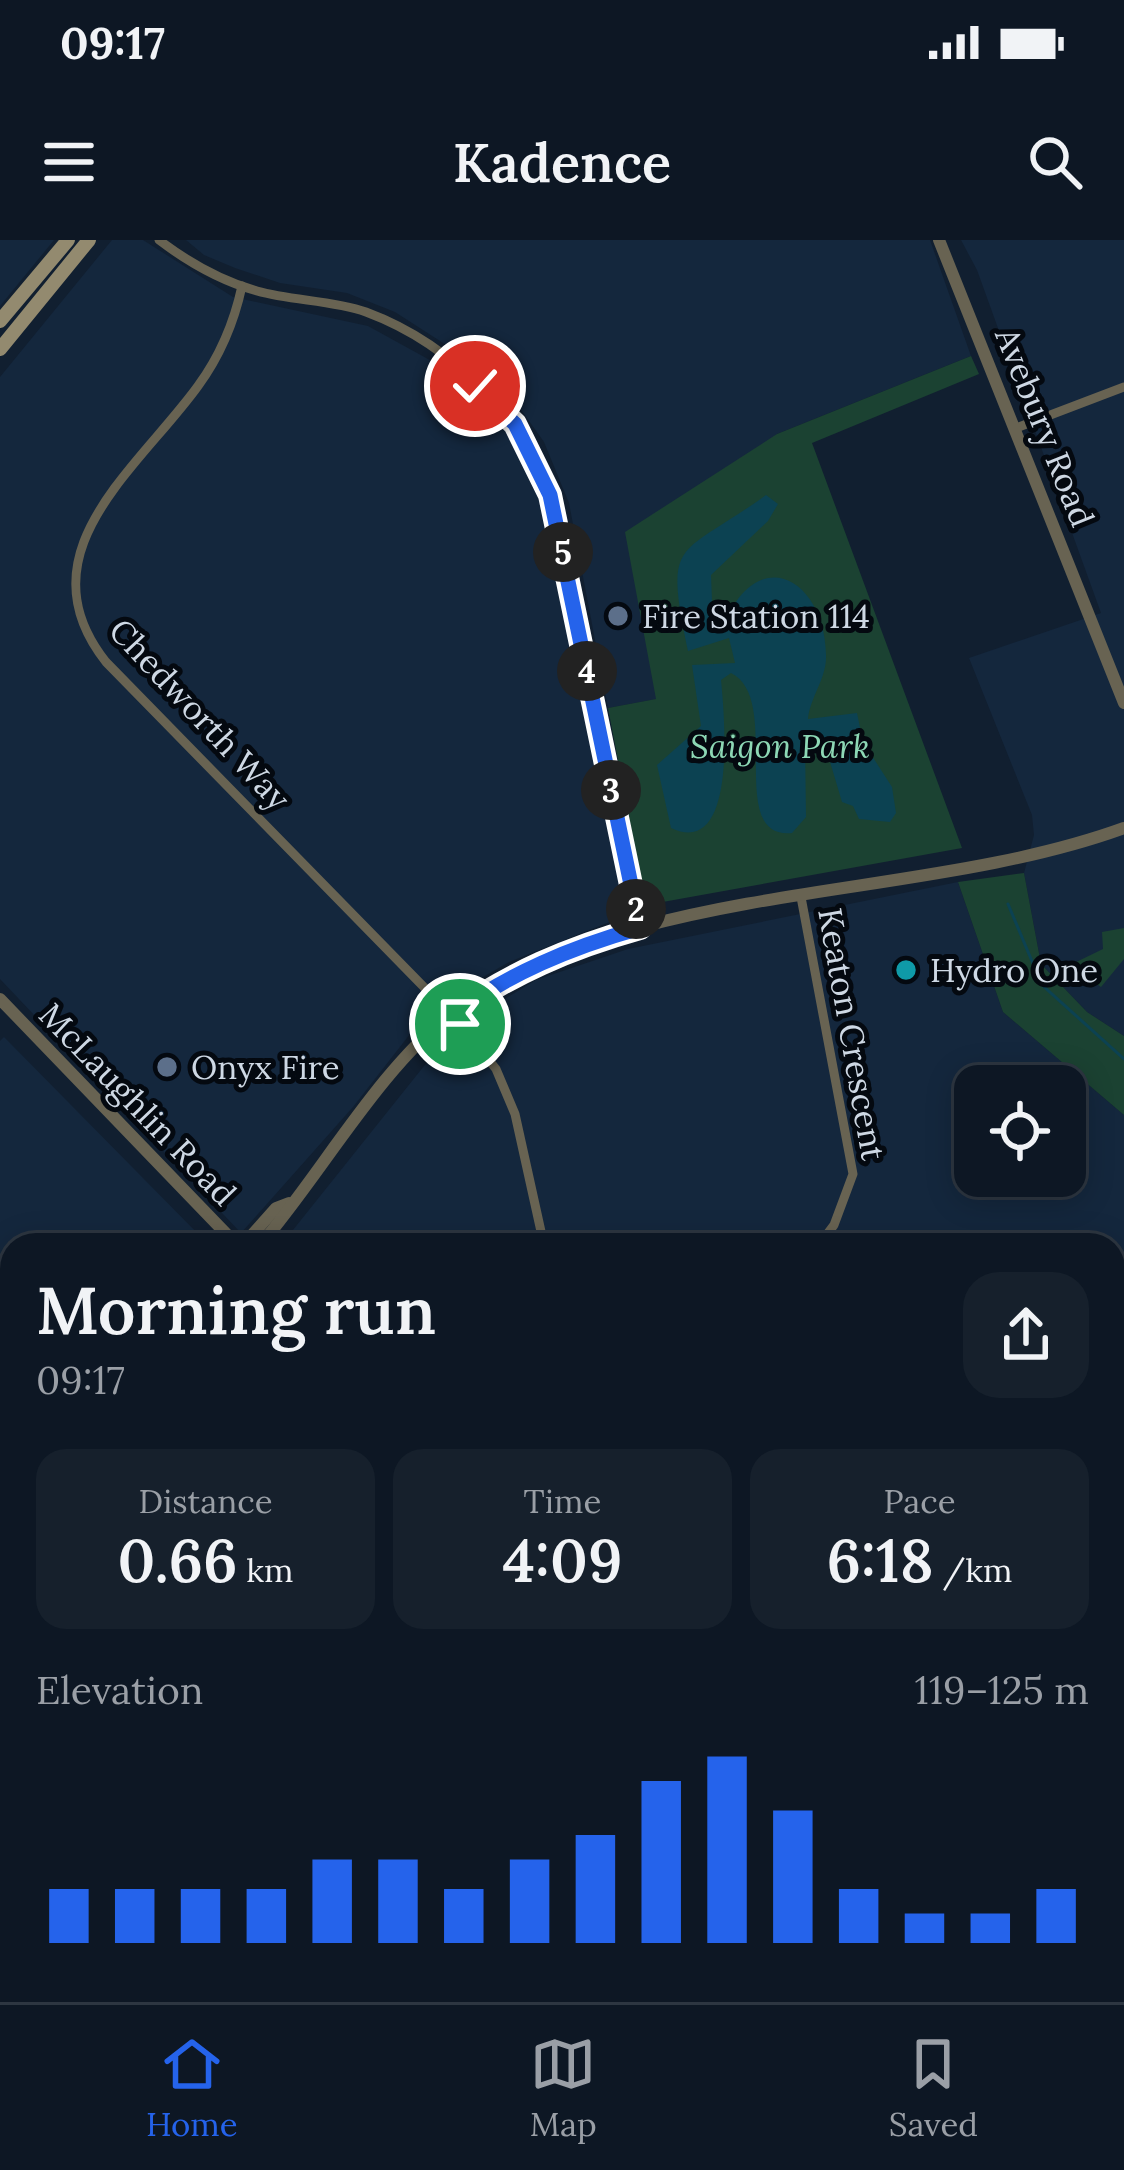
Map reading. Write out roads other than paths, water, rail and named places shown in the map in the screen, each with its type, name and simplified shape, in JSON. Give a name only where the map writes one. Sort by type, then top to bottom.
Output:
[{"type":"main road","points":[[0,322],[68,240]]},
{"type":"main road","points":[[0,349],[89,240]]},
{"type":"street","points":[[159,240],[205,271],[242,286],[363,311],[400,328],[439,353],[515,424],[542,471],[555,516],[640,928]]},
{"type":"street","name":"Avebury Road","points":[[938,240],[1124,703]]},
{"type":"street","name":"Chedworth Way","points":[[242,286],[227,336],[205,376],[90,524],[76,574],[82,620],[106,662],[451,1015]]},
{"type":"street","points":[[1016,428],[1124,387]]},
{"type":"street","points":[[270,1233],[286,1215],[289,1203],[414,1051],[451,1015],[538,961],[640,928],[1041,850],[1124,828]]},
{"type":"street","name":"Keaton Crescent","points":[[801,897],[853,1174],[828,1233]]},
{"type":"street","name":"McLaughlin Road","points":[[2,1005],[228,1233]]},
{"type":"street","points":[[451,1015],[496,1069],[514,1114],[541,1233]]},
{"type":"street","points":[[252,1233],[277,1208],[289,1203]]},
{"type":"waterway","points":[[1008,904],[1042,985],[1124,1059]]},
{"type":"place","name":"Fire Station 114","points":[[618,616]]},
{"type":"place","name":"Hydro One","points":[[906,970]]},
{"type":"place","name":"Onyx Fire","points":[[167,1067]]},
{"type":"park label","name":"Saigon Park","points":[[780,746]]}]
